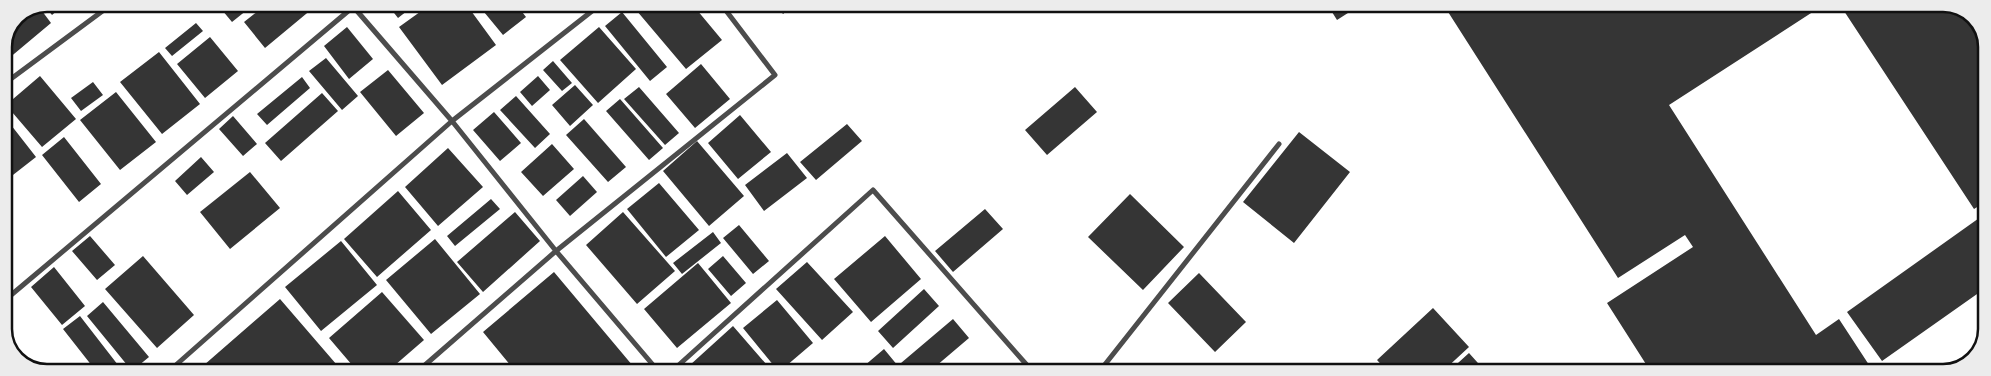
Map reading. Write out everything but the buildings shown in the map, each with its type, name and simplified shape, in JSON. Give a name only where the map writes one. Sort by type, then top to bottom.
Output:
[{"type":"street","points":[[12,78],[101,12]]},
{"type":"street","points":[[13,293],[344,12]]},
{"type":"street","points":[[358,12],[452,121],[556,252],[652,364]]},
{"type":"street","points":[[177,364],[452,121],[592,12]]},
{"type":"street","points":[[426,364],[556,252],[775,75],[727,12]]},
{"type":"street","points":[[1105,364],[1279,144]]},
{"type":"street","points":[[679,364],[873,190],[1026,364]]}]
